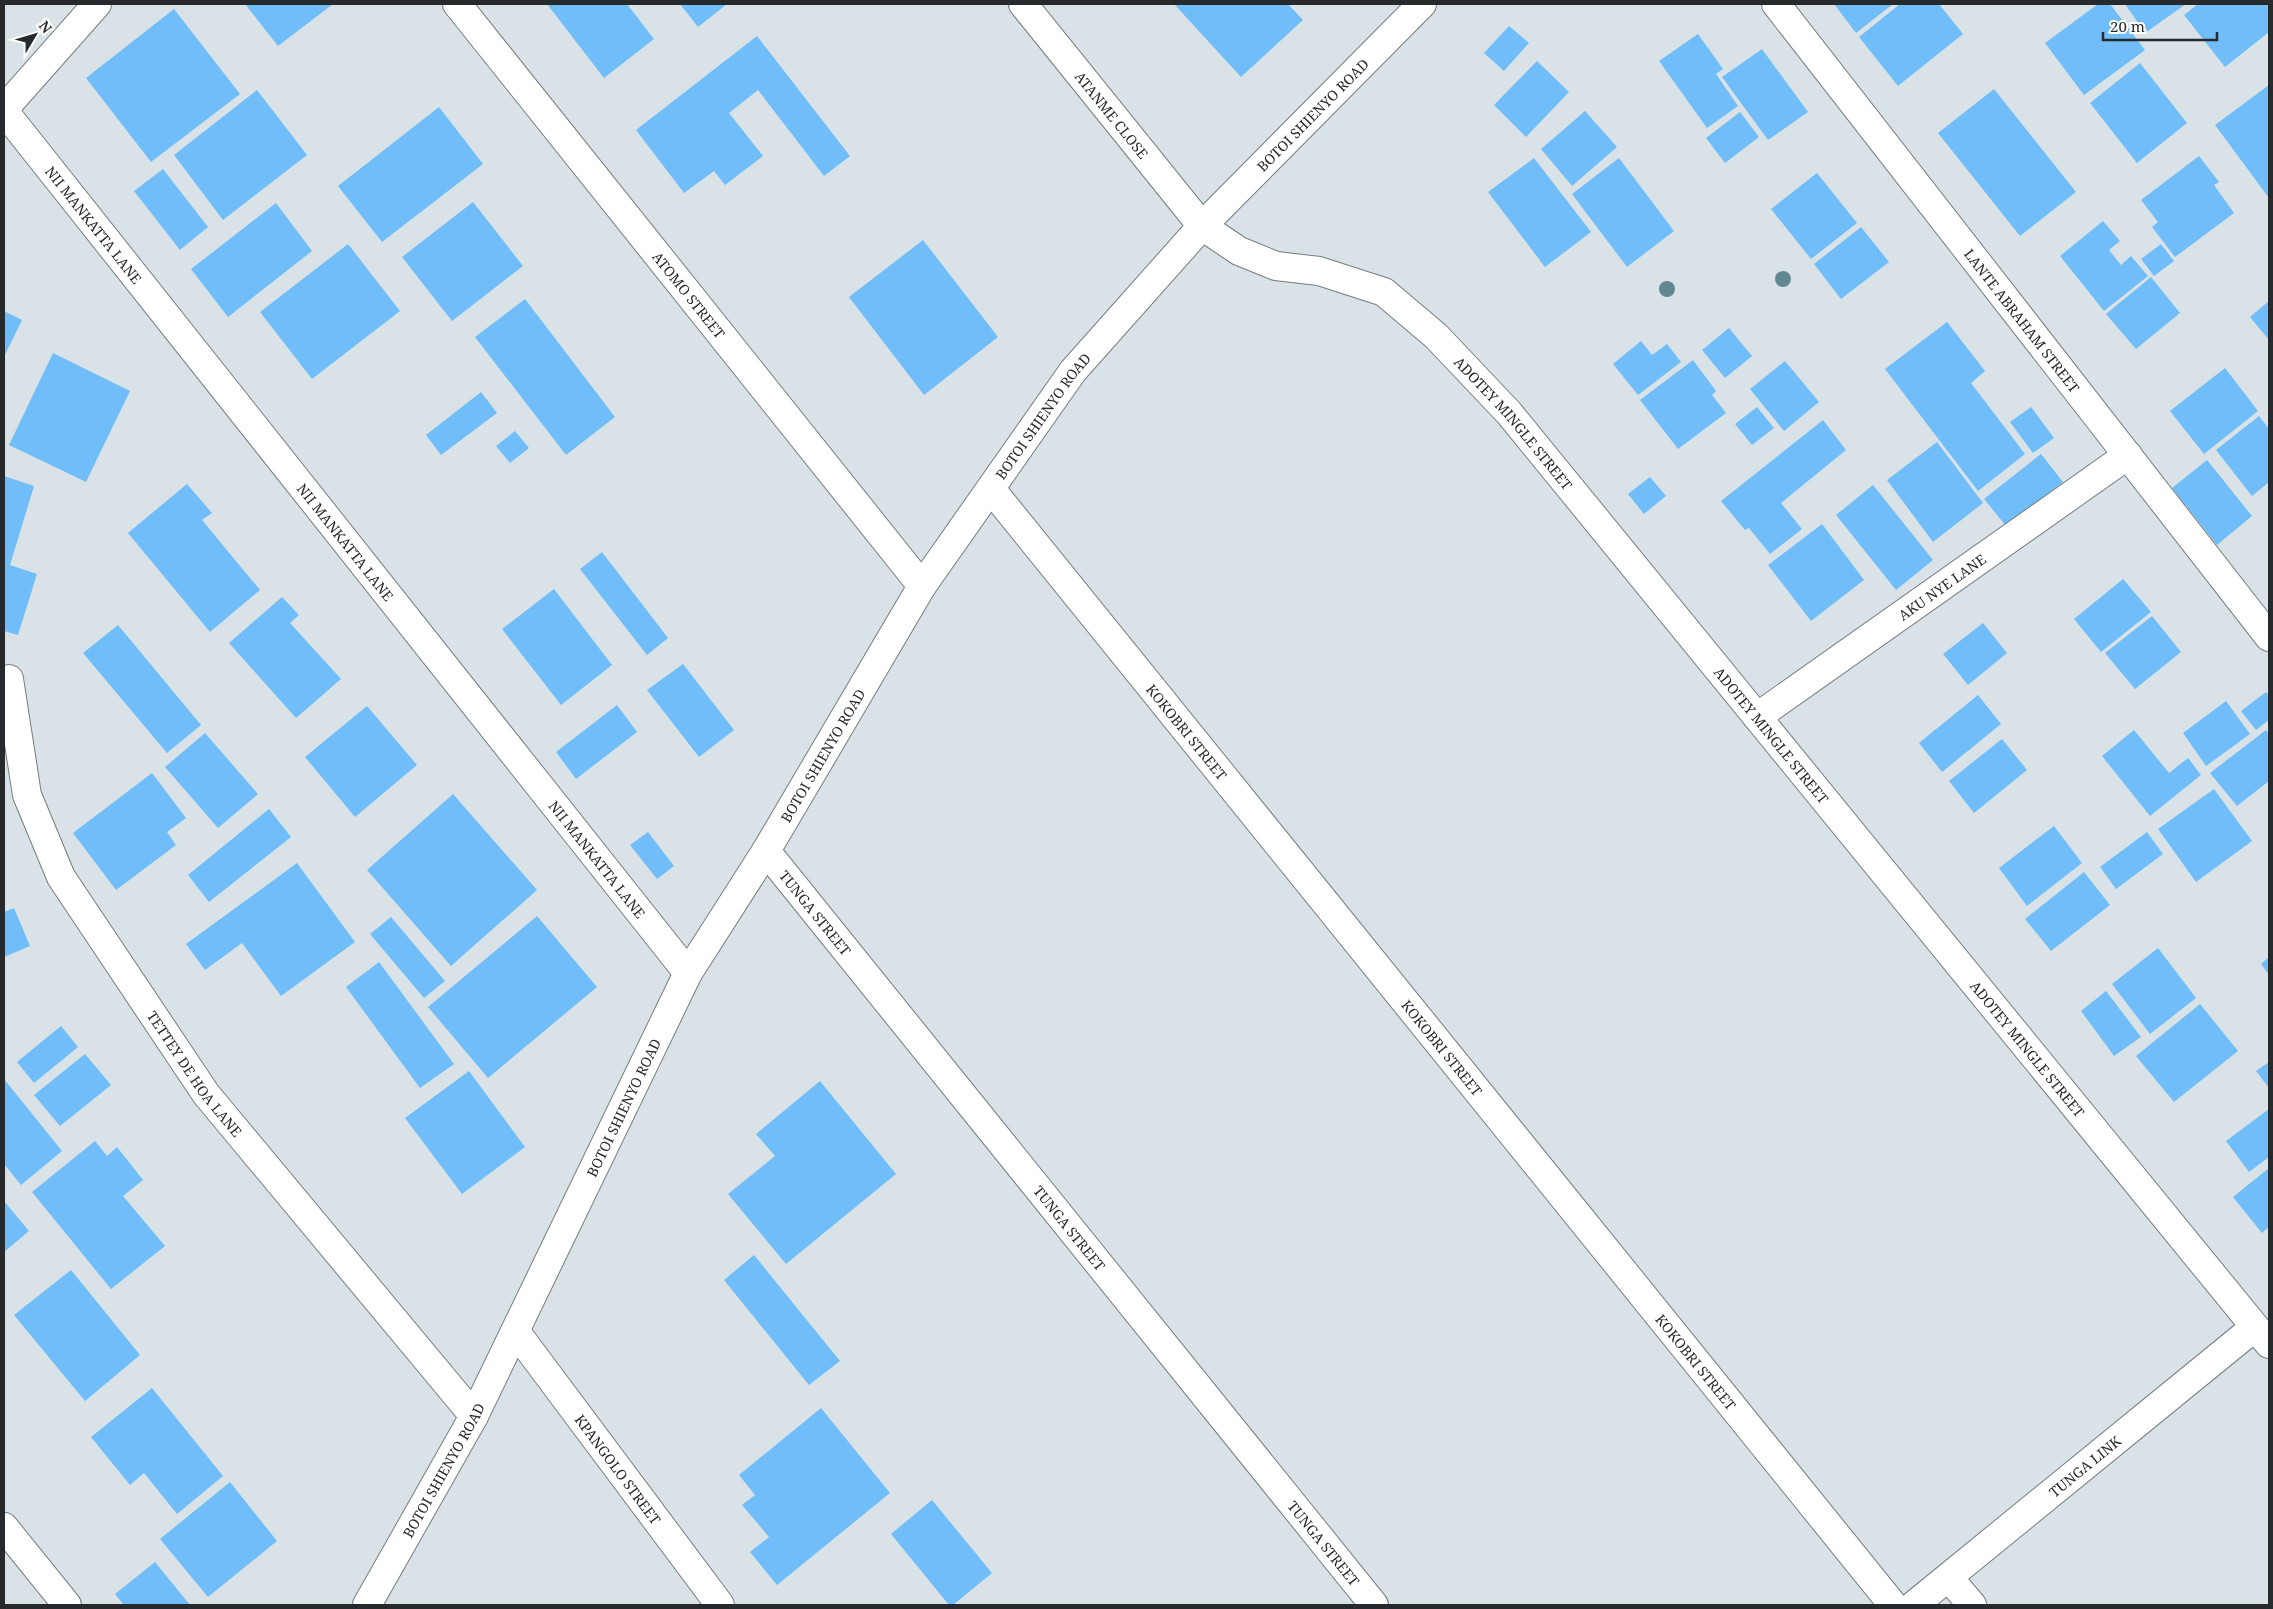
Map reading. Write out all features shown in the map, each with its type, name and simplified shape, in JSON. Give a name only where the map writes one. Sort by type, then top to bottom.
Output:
[{"type":"street","points":[[4,110],[96,4]]},
{"type":"street","name":"ATOMO STREET","points":[[456,4],[922,586]]},
{"type":"street","name":"ATANME CLOSE","points":[[1023,4],[1202,226]]},
{"type":"street","name":"BOTOI SHIENYO ROAD","points":[[367,1605],[474,1416],[688,973],[766,851],[922,586],[1073,371],[1202,226],[1422,4]]},
{"type":"street","name":"LANTE ABRAHAM STREET","points":[[1776,4],[2269,637]]},
{"type":"street","name":"NII MANKATTA LANE","points":[[4,110],[688,973]]},
{"type":"street","name":"ADOTEY MINGLE STREET","points":[[1202,226],[1239,251],[1276,266],[1319,271],[1384,292],[1436,336],[1509,413],[2262,1336]]},
{"type":"street","name":"AKU NYE LANE","points":[[1757,717],[2128,455]]},
{"type":"street","name":"KOKOBRI STREET","points":[[991,489],[1893,1605]]},
{"type":"street","name":"TETTEY DE HOA LANE","points":[[9,679],[27,795],[61,877],[206,1094],[474,1416]]},
{"type":"street","name":"TUNGA STREET","points":[[766,851],[1374,1605]]},
{"type":"street","name":"KPANGOLO STREET","points":[[516,1332],[720,1605]]},
{"type":"street","name":"TUNGA LINK","points":[[1914,1605],[2262,1336]]},
{"type":"street","points":[[4,1527],[67,1605]]},
{"type":"street","points":[[1949,1578],[1972,1605]]},
{"type":"building","points":[[245,4],[333,4],[278,46]]},
{"type":"building","points":[[547,4],[627,4],[654,39],[604,78]]},
{"type":"building","points":[[680,4],[727,4],[698,27]]},
{"type":"building","points":[[1174,4],[1288,4],[1303,20],[1241,77]]},
{"type":"building","points":[[1834,4],[1893,4],[1856,33]]},
{"type":"building","points":[[1900,4],[1939,4],[1963,34],[1898,86],[1859,37]]},
{"type":"building","points":[[2098,4],[2110,4],[2145,50],[2084,95],[2045,43]]},
{"type":"building","points":[[2125,4],[2186,4],[2145,33]]},
{"type":"building","points":[[2198,4],[2269,4],[2269,32],[2225,67],[2184,15]]},
{"type":"building","points":[[174,9],[240,94],[151,162],[86,78]]},
{"type":"building","points":[[1509,26],[1529,43],[1504,71],[1484,53]]},
{"type":"building","points":[[1698,34],[1723,69],[1716,74],[1738,106],[1707,128],[1659,61]]},
{"type":"building","points":[[757,36],[850,156],[824,176],[758,90],[729,113],[763,156],[725,185],[714,171],[684,193],[636,130]]},
{"type":"building","points":[[1762,49],[1808,112],[1768,140],[1722,77]]},
{"type":"building","points":[[1537,61],[1569,92],[1526,137],[1494,105]]},
{"type":"building","points":[[2140,63],[2187,123],[2137,163],[2090,103]]},
{"type":"building","points":[[2269,85],[2269,198],[2215,125]]},
{"type":"building","points":[[1994,89],[2076,192],[2020,236],[1938,133]]},
{"type":"building","points":[[257,90],[307,155],[223,220],[174,155]]},
{"type":"building","points":[[439,107],[483,164],[382,242],[338,186]]},
{"type":"building","points":[[1585,111],[1617,147],[1572,186],[1541,149]]},
{"type":"building","points":[[1740,112],[1759,137],[1725,163],[1706,138]]},
{"type":"building","points":[[2199,156],[2219,182],[2214,185],[2234,213],[2175,257],[2152,227],[2158,222],[2141,200]]},
{"type":"building","points":[[1534,158],[1591,232],[1545,267],[1488,192]]},
{"type":"building","points":[[1619,158],[1674,231],[1627,267],[1572,194]]},
{"type":"building","points":[[163,169],[208,227],[180,250],[134,191]]},
{"type":"building","points":[[1817,173],[1857,223],[1811,259],[1771,209]]},
{"type":"building","points":[[473,202],[523,266],[452,321],[402,257]]},
{"type":"building","points":[[276,203],[312,251],[228,317],[191,269]]},
{"type":"building","points":[[2103,221],[2120,241],[2109,250],[2121,265],[2131,256],[2148,276],[2104,311],[2060,256]]},
{"type":"building","points":[[1861,227],[1889,262],[1841,299],[1814,264]]},
{"type":"building","points":[[923,240],[998,337],[924,395],[849,297]]},
{"type":"building","points":[[348,244],[400,311],[312,379],[260,312]]},
{"type":"building","points":[[2161,244],[2174,261],[2154,276],[2141,259]]},
{"type":"building","points":[[2151,277],[2180,313],[2136,349],[2106,314]]},
{"type":"building","points":[[525,299],[615,417],[566,455],[475,337]]},
{"type":"building","points":[[2269,301],[2269,340],[2250,317]]},
{"type":"building","points":[[4,311],[22,320],[4,357]]},
{"type":"building","points":[[1947,322],[1985,371],[1971,383],[2025,454],[1978,491],[1885,369]]},
{"type":"building","points":[[1729,328],[1752,356],[1725,378],[1702,350]]},
{"type":"building","points":[[1641,341],[1652,355],[1667,344],[1681,362],[1638,395],[1613,364]]},
{"type":"building","points":[[53,353],[130,391],[86,482],[9,445]]},
{"type":"building","points":[[1693,360],[1716,391],[1712,395],[1726,413],[1678,449],[1640,400]]},
{"type":"building","points":[[1785,361],[1819,402],[1784,431],[1750,389]]},
{"type":"building","points":[[2225,368],[2258,411],[2204,454],[2170,411]]},
{"type":"building","points":[[481,392],[497,413],[441,455],[426,435]]},
{"type":"building","points":[[1757,407],[1774,428],[1752,445],[1735,424]]},
{"type":"building","points":[[2031,407],[2054,438],[2033,453],[2010,422]]},
{"type":"building","points":[[2259,416],[2269,429],[2269,482],[2252,496],[2216,450]]},
{"type":"building","points":[[1823,420],[1846,450],[1781,503],[1802,529],[1770,554],[1749,528],[1745,530],[1721,501]]},
{"type":"building","points":[[515,431],[529,448],[510,463],[496,446]]},
{"type":"building","points":[[1937,442],[1983,503],[1933,542],[1887,480]]},
{"type":"building","points":[[2041,454],[2063,482],[2006,526],[1984,499]]},
{"type":"building","points":[[2207,460],[2252,516],[2217,545],[2172,488]]},
{"type":"building","points":[[4,476],[34,486],[10,565],[37,574],[18,635],[4,631]]},
{"type":"building","points":[[1650,477],[1666,496],[1644,514],[1628,494]]},
{"type":"building","points":[[187,484],[212,513],[202,520],[260,590],[210,632],[128,533]]},
{"type":"building","points":[[1873,485],[1933,560],[1896,590],[1836,515]]},
{"type":"building","points":[[1822,524],[1864,580],[1811,621],[1768,565]]},
{"type":"building","points":[[602,552],[668,638],[647,655],[580,569]]},
{"type":"building","points":[[2123,579],[2151,612],[2101,652],[2074,619]]},
{"type":"building","points":[[554,589],[612,665],[561,705],[502,629]]},
{"type":"building","points":[[282,597],[299,615],[290,623],[341,679],[296,718],[229,643]]},
{"type":"building","points":[[2152,616],[2181,652],[2135,689],[2105,653]]},
{"type":"building","points":[[1983,623],[2007,653],[1968,685],[1943,654]]},
{"type":"building","points":[[118,625],[201,725],[167,753],[83,653]]},
{"type":"building","points":[[683,664],[734,730],[699,757],[647,690]]},
{"type":"building","points":[[2266,692],[2269,696],[2269,720],[2256,730],[2241,711]]},
{"type":"building","points":[[1978,695],[2001,724],[1942,772],[1919,743]]},
{"type":"building","points":[[2226,701],[2250,734],[2206,766],[2183,733]]},
{"type":"building","points":[[617,705],[637,732],[576,779],[556,752]]},
{"type":"building","points":[[367,706],[417,765],[355,817],[305,757]]},
{"type":"building","points":[[2134,730],[2169,773],[2188,758],[2201,775],[2150,816],[2102,756]]},
{"type":"building","points":[[2266,730],[2269,734],[2269,781],[2237,806],[2210,773]]},
{"type":"building","points":[[205,733],[258,794],[218,828],[165,767]]},
{"type":"building","points":[[2002,739],[2027,770],[1974,813],[1949,781]]},
{"type":"building","points":[[152,773],[186,818],[167,832],[176,845],[116,890],[73,833]]},
{"type":"building","points":[[2214,789],[2252,841],[2196,882],[2158,829]]},
{"type":"building","points":[[453,794],[537,890],[451,966],[367,870]]},
{"type":"building","points":[[269,809],[291,837],[209,902],[188,875]]},
{"type":"building","points":[[2054,826],[2082,863],[2027,906],[1999,868]]},
{"type":"building","points":[[648,832],[674,866],[657,879],[630,845]]},
{"type":"building","points":[[2147,832],[2163,854],[2116,889],[2100,867]]},
{"type":"building","points":[[297,863],[355,942],[281,996],[242,943],[205,970],[186,944]]},
{"type":"building","points":[[2084,872],[2110,905],[2051,951],[2025,919]]},
{"type":"building","points":[[14,908],[30,946],[4,957],[4,912]]},
{"type":"building","points":[[537,916],[597,987],[488,1078],[428,1007]]},
{"type":"building","points":[[391,917],[445,981],[424,998],[370,934]]},
{"type":"building","points":[[2158,948],[2196,998],[2150,1034],[2112,984]]},
{"type":"building","points":[[2269,957],[2269,975],[2261,964]]},
{"type":"building","points":[[379,962],[454,1064],[420,1088],[346,987]]},
{"type":"building","points":[[2106,991],[2141,1037],[2114,1056],[2081,1011]]},
{"type":"building","points":[[2200,1004],[2238,1051],[2174,1102],[2136,1056]]},
{"type":"building","points":[[61,1026],[78,1047],[34,1083],[17,1062]]},
{"type":"building","points":[[85,1054],[111,1085],[60,1126],[34,1095]]},
{"type":"building","points":[[2269,1062],[2269,1088],[2256,1071]]},
{"type":"building","points":[[469,1071],[525,1147],[462,1194],[405,1118]]},
{"type":"building","points":[[4,1079],[62,1151],[21,1185],[4,1164]]},
{"type":"building","points":[[820,1081],[896,1174],[786,1264],[728,1194],[775,1156],[756,1134]]},
{"type":"building","points":[[2269,1109],[2269,1157],[2249,1172],[2226,1141]]},
{"type":"building","points":[[95,1141],[107,1156],[117,1147],[143,1180],[123,1196],[165,1246],[111,1289],[32,1192]]},
{"type":"building","points":[[2269,1168],[2269,1227],[2262,1233],[2233,1197]]},
{"type":"building","points":[[4,1201],[29,1231],[4,1252]]},
{"type":"building","points":[[754,1255],[840,1361],[809,1385],[724,1280]]},
{"type":"building","points":[[71,1270],[140,1355],[85,1401],[14,1315]]},
{"type":"building","points":[[152,1388],[223,1476],[177,1514],[144,1473],[130,1485],[91,1437]]},
{"type":"building","points":[[821,1408],[890,1493],[777,1585],[750,1552],[769,1537],[742,1505],[755,1495],[739,1475]]},
{"type":"building","points":[[230,1482],[277,1541],[208,1597],[160,1539]]},
{"type":"building","points":[[932,1500],[992,1573],[953,1605],[949,1605],[891,1534]]},
{"type":"building","points":[[155,1562],[190,1605],[124,1605],[115,1594]]}]
